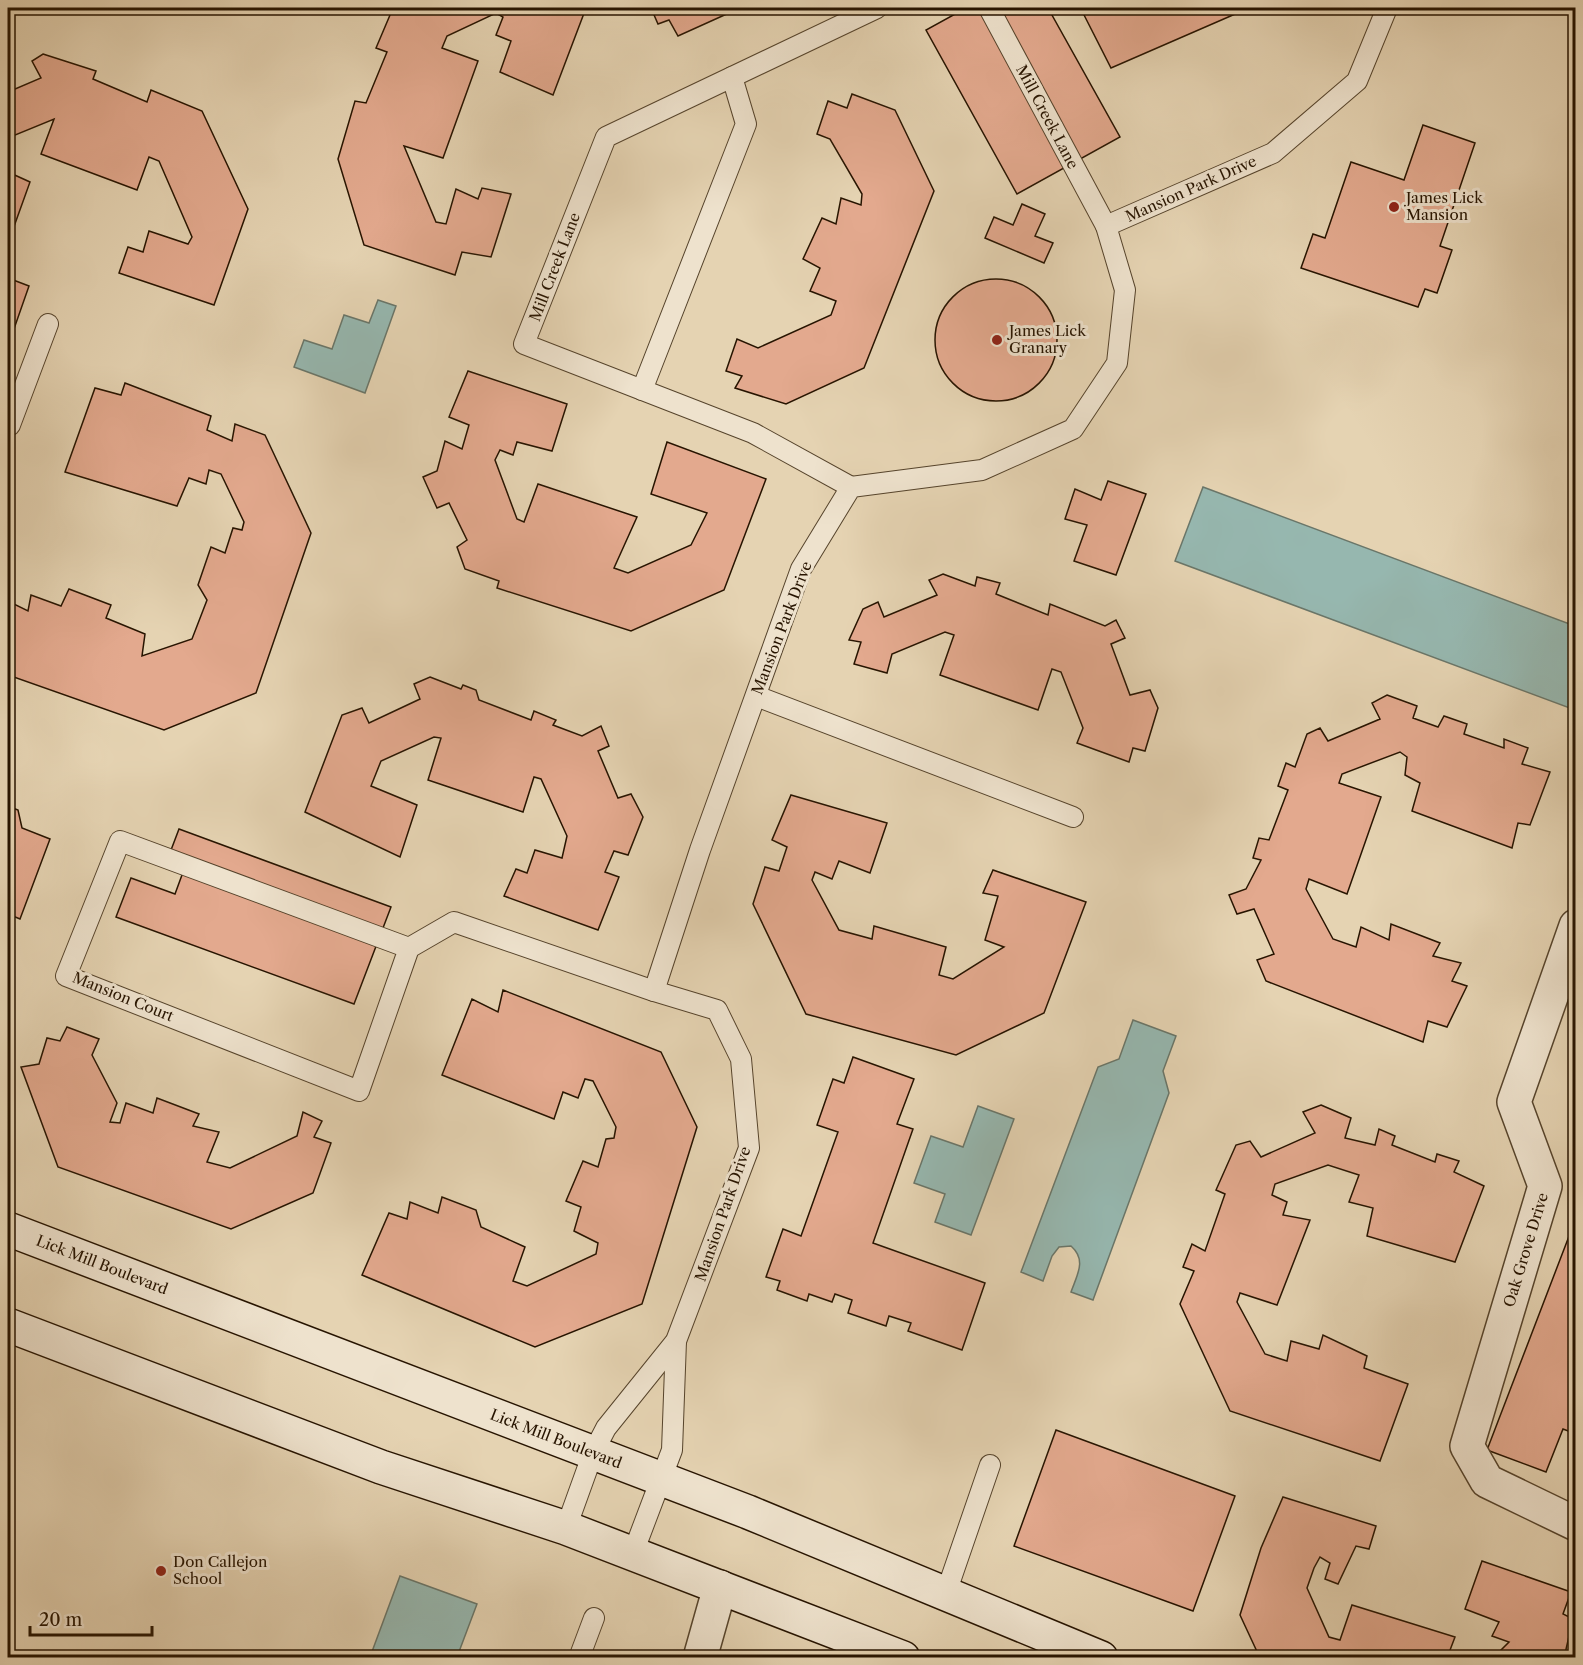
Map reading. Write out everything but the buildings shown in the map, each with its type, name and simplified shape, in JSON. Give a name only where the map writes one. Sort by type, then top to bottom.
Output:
[{"type":"main road","name":"Oak Grove Drive","points":[[1575,927],[1514,1102],[1545,1186],[1467,1446],[1487,1481],[1575,1524]]},
{"type":"main road","name":"Lick Mill Boulevard","points":[[8,1229],[661,1479],[1101,1658]]},
{"type":"main road","points":[[8,1325],[381,1467],[566,1528],[903,1658]]},
{"type":"main road","points":[[700,1658],[720,1587]]},
{"type":"lane","name":"Mill Creek Lane","points":[[851,487],[753,433],[524,344],[606,137],[877,8]]},
{"type":"lane","name":"Mill Creek Lane","points":[[988,8],[1106,226]]},
{"type":"lane","name":"Mansion Park Drive","points":[[566,1528],[593,1453],[606,1428],[676,1341],[749,1148],[741,1059],[717,1010],[654,991],[700,850],[801,568],[851,487],[982,470],[1073,429],[1117,363],[1125,290],[1106,226],[1273,153],[1357,81],[1387,8]]},
{"type":"lane","points":[[642,390],[746,124],[732,77]]},
{"type":"lane","points":[[8,424],[10,425],[48,324]]},
{"type":"lane","points":[[756,696],[1073,817]]},
{"type":"lane","name":"Mansion Court","points":[[120,841],[409,948],[359,1091],[66,976],[120,841]]},
{"type":"lane","points":[[409,948],[454,922],[654,991]]},
{"type":"lane","name":"Mansion Park Drive","points":[[633,1553],[672,1450],[676,1341]]},
{"type":"lane","points":[[946,1593],[990,1465]]},
{"type":"lane","points":[[579,1658],[594,1618]]},
{"type":"water","points":[[378,300],[396,306],[365,393],[294,367],[304,340],[332,349],[344,315],[369,323]]},
{"type":"water","points":[[1203,487],[1575,626],[1575,710],[1175,561]]},
{"type":"water","points":[[1133,1020],[1176,1036],[1163,1071],[1169,1093],[1093,1300],[1071,1292],[1080,1262],[1076,1251],[1071,1246],[1059,1247],[1052,1256],[1043,1281],[1021,1272],[1098,1067],[1119,1059]]},
{"type":"water","points":[[978,1106],[1014,1119],[971,1235],[935,1222],[945,1194],[914,1183],[931,1136],[963,1147]]},
{"type":"water","points":[[400,1576],[477,1604],[457,1657],[370,1657]]},
{"type":"place","name":"James Lick Mansion","points":[[1394,207]]},
{"type":"place","name":"James Lick Granary","points":[[997,340]]},
{"type":"place","name":"Don Callejon School","points":[[161,1571]]}]
